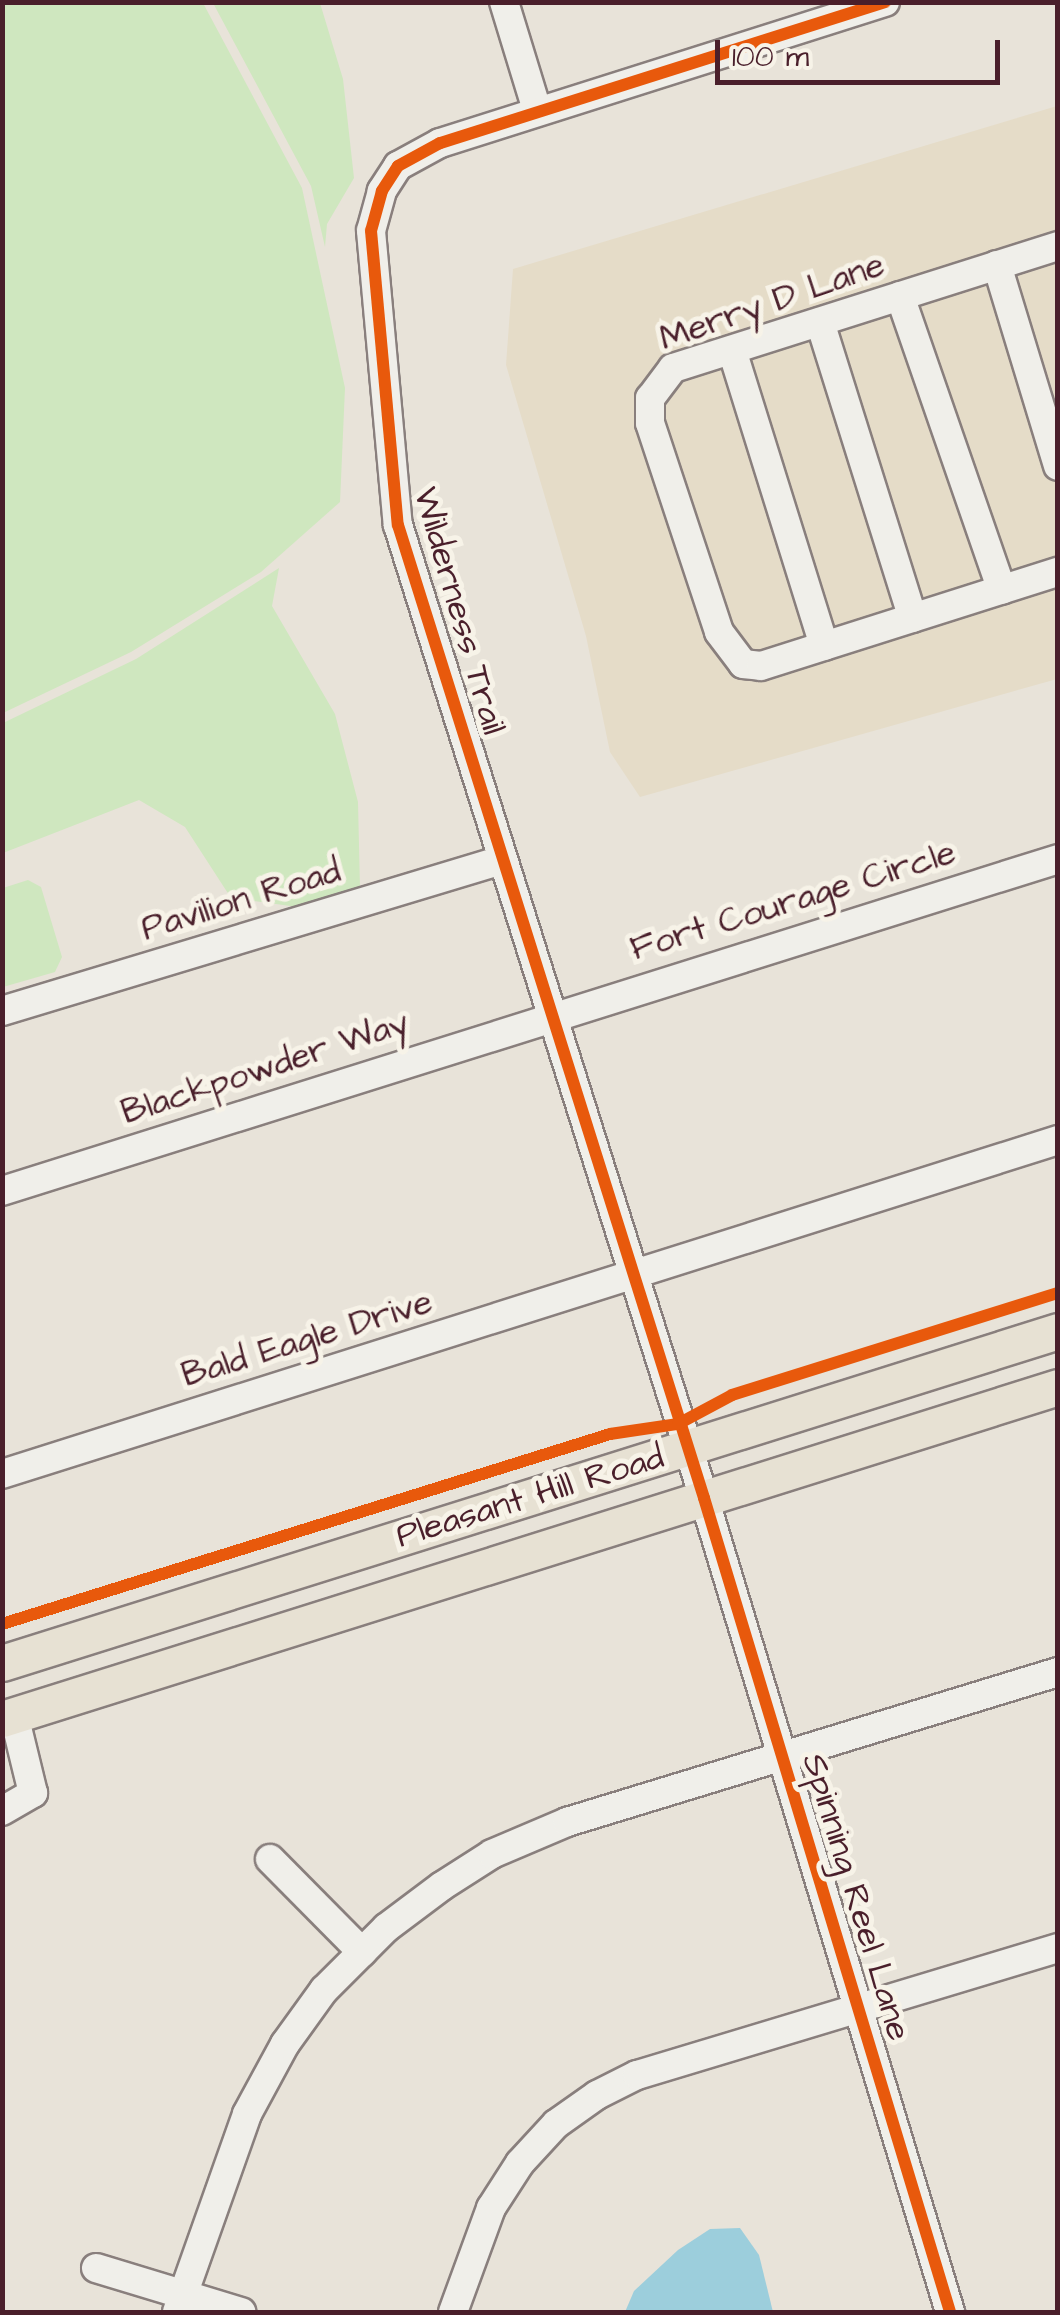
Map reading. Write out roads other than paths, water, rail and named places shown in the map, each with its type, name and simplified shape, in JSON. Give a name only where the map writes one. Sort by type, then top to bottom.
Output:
[{"type":"main road","name":"Pleasant Hill Road","points":[[2,1663],[1058,1330]]},
{"type":"main road","name":"Pleasant Hill Road","points":[[8,1717],[1058,1387]]},
{"type":"street","points":[[504,2],[537,110]]},
{"type":"street","name":"Wilderness Trail","points":[[704,1498],[398,525],[371,231],[382,190],[398,166],[440,143],[821,12],[885,2]]},
{"type":"street","name":"Merry D Lane","points":[[1058,246],[732,350],[665,376],[650,398],[650,423],[728,652],[743,664],[760,666],[1058,572]]},
{"type":"street","points":[[996,265],[1058,466]]},
{"type":"street","points":[[900,296],[1002,590]]},
{"type":"street","points":[[820,322],[913,618]]},
{"type":"street","points":[[732,350],[824,646]]},
{"type":"street","name":"Pavilion Road","points":[[2,1011],[502,860]]},
{"type":"street","name":"Fort Courage Circle","points":[[551,1017],[1058,860]]},
{"type":"street","name":"Blackpowder Way","points":[[2,1192],[551,1017]]},
{"type":"street","points":[[633,1276],[1058,1140]]},
{"type":"street","name":"Bald Eagle Drive","points":[[2,1474],[633,1276]]},
{"type":"street","name":"Spinning Reel Lane","points":[[704,1498],[950,2312]]},
{"type":"street","points":[[180,2303],[246,2114],[284,2044],[362,1952],[492,1854],[567,1822],[1058,1672]]},
{"type":"street","points":[[2,1811],[33,1793],[8,1717]]},
{"type":"street","points":[[270,1859],[362,1952]]},
{"type":"street","points":[[453,2312],[490,2208],[520,2163],[556,2124],[637,2075],[1058,1948]]},
{"type":"street","points":[[96,2268],[180,2303],[241,2312]]},
{"type":"water","points":[[740,2228],[759,2255],[773,2312],[625,2312],[634,2291],[678,2250],[710,2229]]}]
